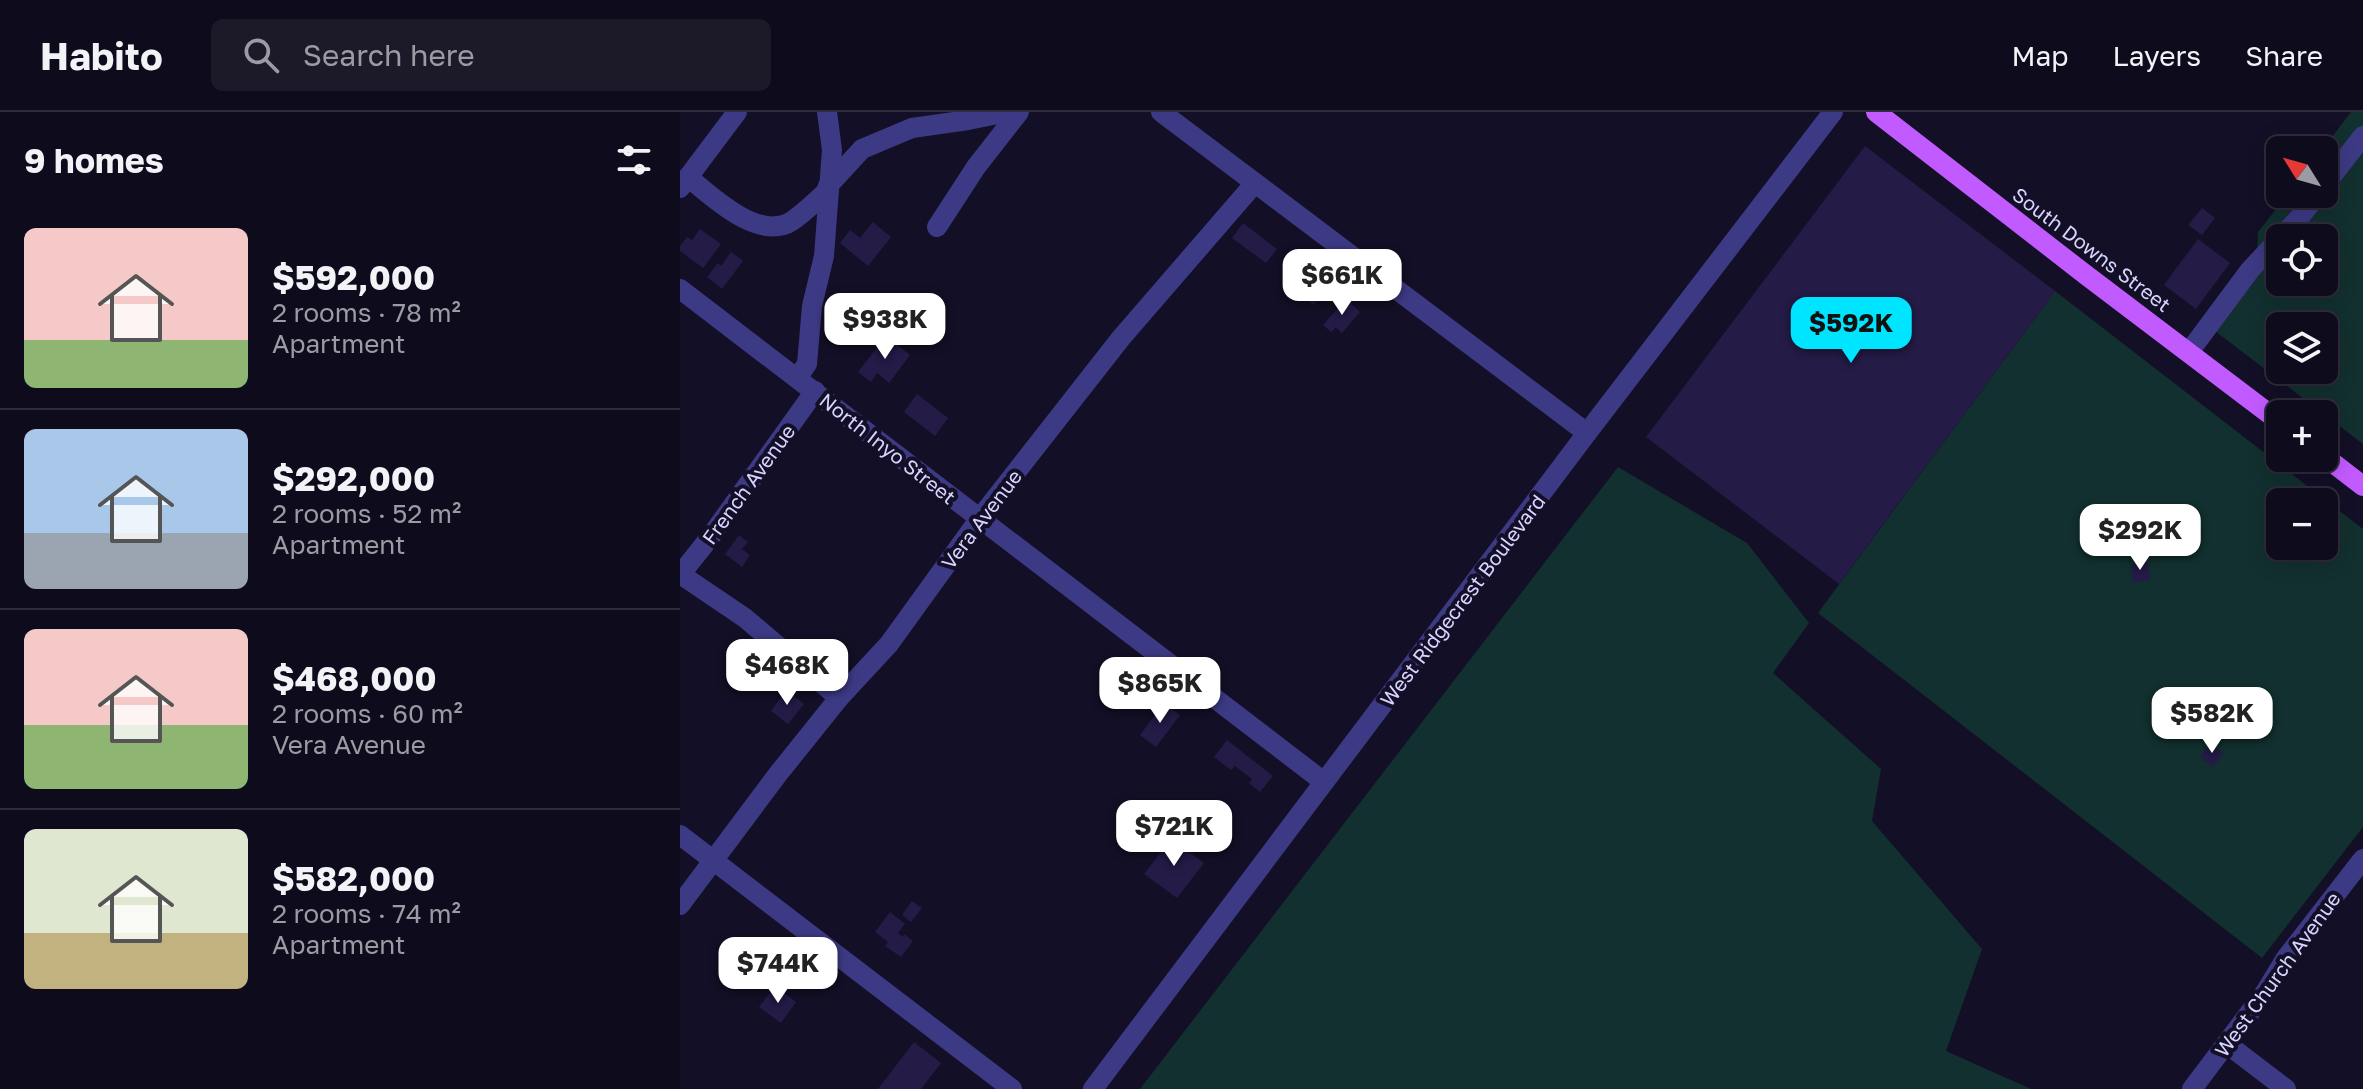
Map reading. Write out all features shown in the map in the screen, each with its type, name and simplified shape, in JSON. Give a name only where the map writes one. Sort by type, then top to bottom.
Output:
[{"type":"main road","name":"South Downs Street","points":[[1876,112],[2266,411]]},
{"type":"main road","points":[[2338,467],[2363,486]]},
{"type":"street","points":[[737,112],[684,182],[739,216],[764,227],[790,223],[826,192],[862,149],[912,128],[1008,112]]},
{"type":"street","points":[[797,378],[807,364],[812,306],[824,256],[832,150],[827,112]]},
{"type":"street","points":[[937,227],[976,167],[1019,112]]},
{"type":"street","points":[[1161,112],[1587,433]]},
{"type":"street","name":"West Ridgecrest Boulevard","points":[[1093,1089],[1833,112]]},
{"type":"street","points":[[2338,168],[2363,136]]},
{"type":"street","name":"Vera Avenue","points":[[680,905],[712,859],[839,698],[889,644],[980,518],[1121,338],[1255,183]]},
{"type":"street","points":[[2189,352],[2250,270],[2307,208]]},
{"type":"street","name":"North Inyo Street","points":[[680,289],[1324,782]]},
{"type":"street","name":"French Avenue","points":[[680,574],[815,391]]},
{"type":"street","points":[[680,574],[745,618],[839,698]]},
{"type":"street","points":[[680,835],[1012,1089]]},
{"type":"street","name":"West Church Avenue","points":[[2192,1089],[2266,991],[2286,958],[2363,859]]},
{"type":"street","points":[[2227,1044],[2286,1089]]},
{"type":"green space","points":[[2351,112],[2363,112],[2363,444],[2338,425],[2338,400],[2305,400],[2284,384],[2338,384],[2338,312],[2266,312],[2266,370],[2215,331],[2257,254],[2258,232],[2277,208],[2338,208],[2338,136],[2333,136]]},
{"type":"green space","points":[[2055,291],[2266,454],[2266,472],[2289,472],[2310,488],[2266,488],[2266,560],[2338,560],[2338,510],[2363,529],[2363,827],[2262,958],[1818,613]]},
{"type":"green space","points":[[1618,467],[1747,543],[1809,623],[1773,673],[1881,769],[1872,821],[1982,949],[1946,1051],[2031,1089],[1140,1089]]},
{"type":"building","points":[[1865,146],[2055,291],[1839,584],[1646,437]]},
{"type":"building","points":[[2202,208],[2215,218],[2202,235],[2188,225]]},
{"type":"building","points":[[873,222],[891,237],[868,266],[840,243],[850,230],[860,238]]},
{"type":"building","points":[[1243,223],[1277,249],[1266,263],[1232,238]]},
{"type":"building","points":[[700,229],[721,244],[703,268],[680,251],[687,237],[692,240]]},
{"type":"building","points":[[2198,239],[2230,263],[2196,309],[2164,285]]},
{"type":"building","points":[[731,252],[743,261],[722,289],[707,277],[718,263],[721,266]]},
{"type":"building","points":[[1320,278],[1331,287],[1313,305],[1304,297]]},
{"type":"building","points":[[1346,299],[1360,312],[1342,333],[1336,327],[1331,332],[1323,325]]},
{"type":"building","points":[[886,336],[910,355],[889,383],[877,373],[871,382],[858,372]]},
{"type":"building","points":[[917,394],[948,418],[935,436],[904,412]]},
{"type":"building","points":[[739,535],[748,542],[742,549],[750,555],[742,567],[725,554]]},
{"type":"building","points":[[2148,562],[2150,580],[2133,583],[2131,565]]},
{"type":"building","points":[[786,690],[804,704],[788,724],[771,711]]},
{"type":"building","points":[[1164,703],[1180,715],[1156,747],[1140,735]]},
{"type":"building","points":[[1227,740],[1273,776],[1260,792],[1249,783],[1252,779],[1235,766],[1231,770],[1214,757]]},
{"type":"building","points":[[2210,744],[2223,753],[2213,767],[2200,757]]},
{"type":"building","points":[[1171,839],[1204,863],[1177,898],[1144,874]]},
{"type":"building","points":[[912,901],[922,908],[911,922],[902,915]]},
{"type":"building","points":[[890,912],[905,924],[898,933],[913,941],[901,957],[885,946],[888,942],[875,932]]},
{"type":"building","points":[[775,986],[796,1002],[781,1023],[759,1007]]},
{"type":"building","points":[[914,1042],[941,1063],[921,1089],[878,1089]]}]
